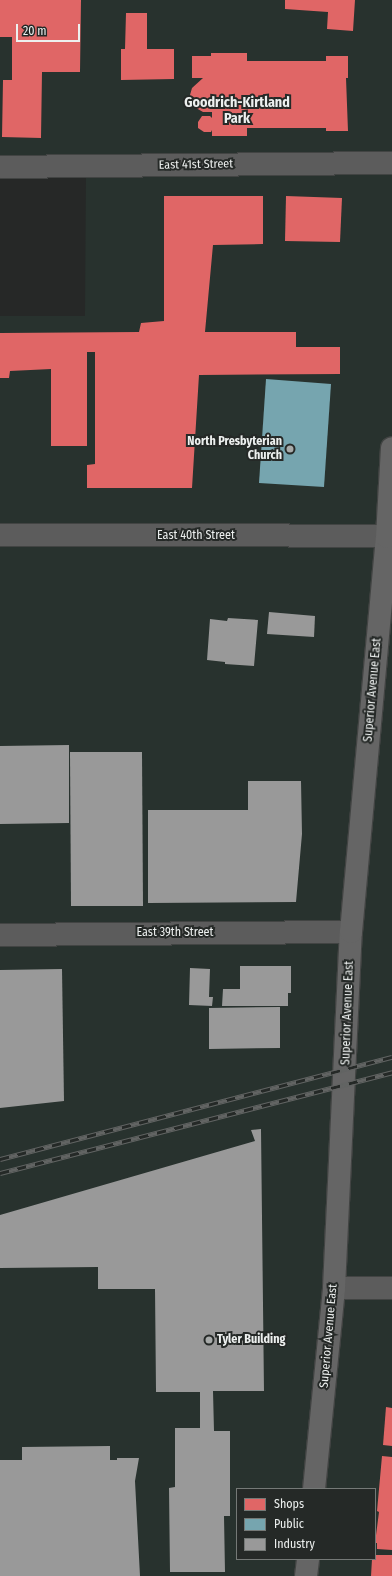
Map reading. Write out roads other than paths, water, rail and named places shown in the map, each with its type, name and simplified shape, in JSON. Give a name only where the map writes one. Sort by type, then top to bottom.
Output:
[{"type":"main road","name":"Superior Avenue East","points":[[314,1488],[334,1288],[351,932],[389,536],[392,448]]},
{"type":"main road","points":[[306,1576],[308,1560]]},
{"type":"street","name":"East 41st Street","points":[[0,167],[392,164]]},
{"type":"street","name":"East 40th Street","points":[[0,535],[389,536]]},
{"type":"street","name":"East 39th Street","points":[[0,934],[351,932]]},
{"type":"street","points":[[334,1288],[392,1288]]},
{"type":"railway","points":[[0,1159],[392,1057]]},
{"type":"railway","points":[[0,1173],[392,1072]]},
{"type":"place","name":"North Presbyterian Church","points":[[290,449]]},
{"type":"place","name":"Tyler Building","points":[[209,1340]]},
{"type":"district","name":"Goodrich-Kirtland Park","points":[[237,112]]}]
